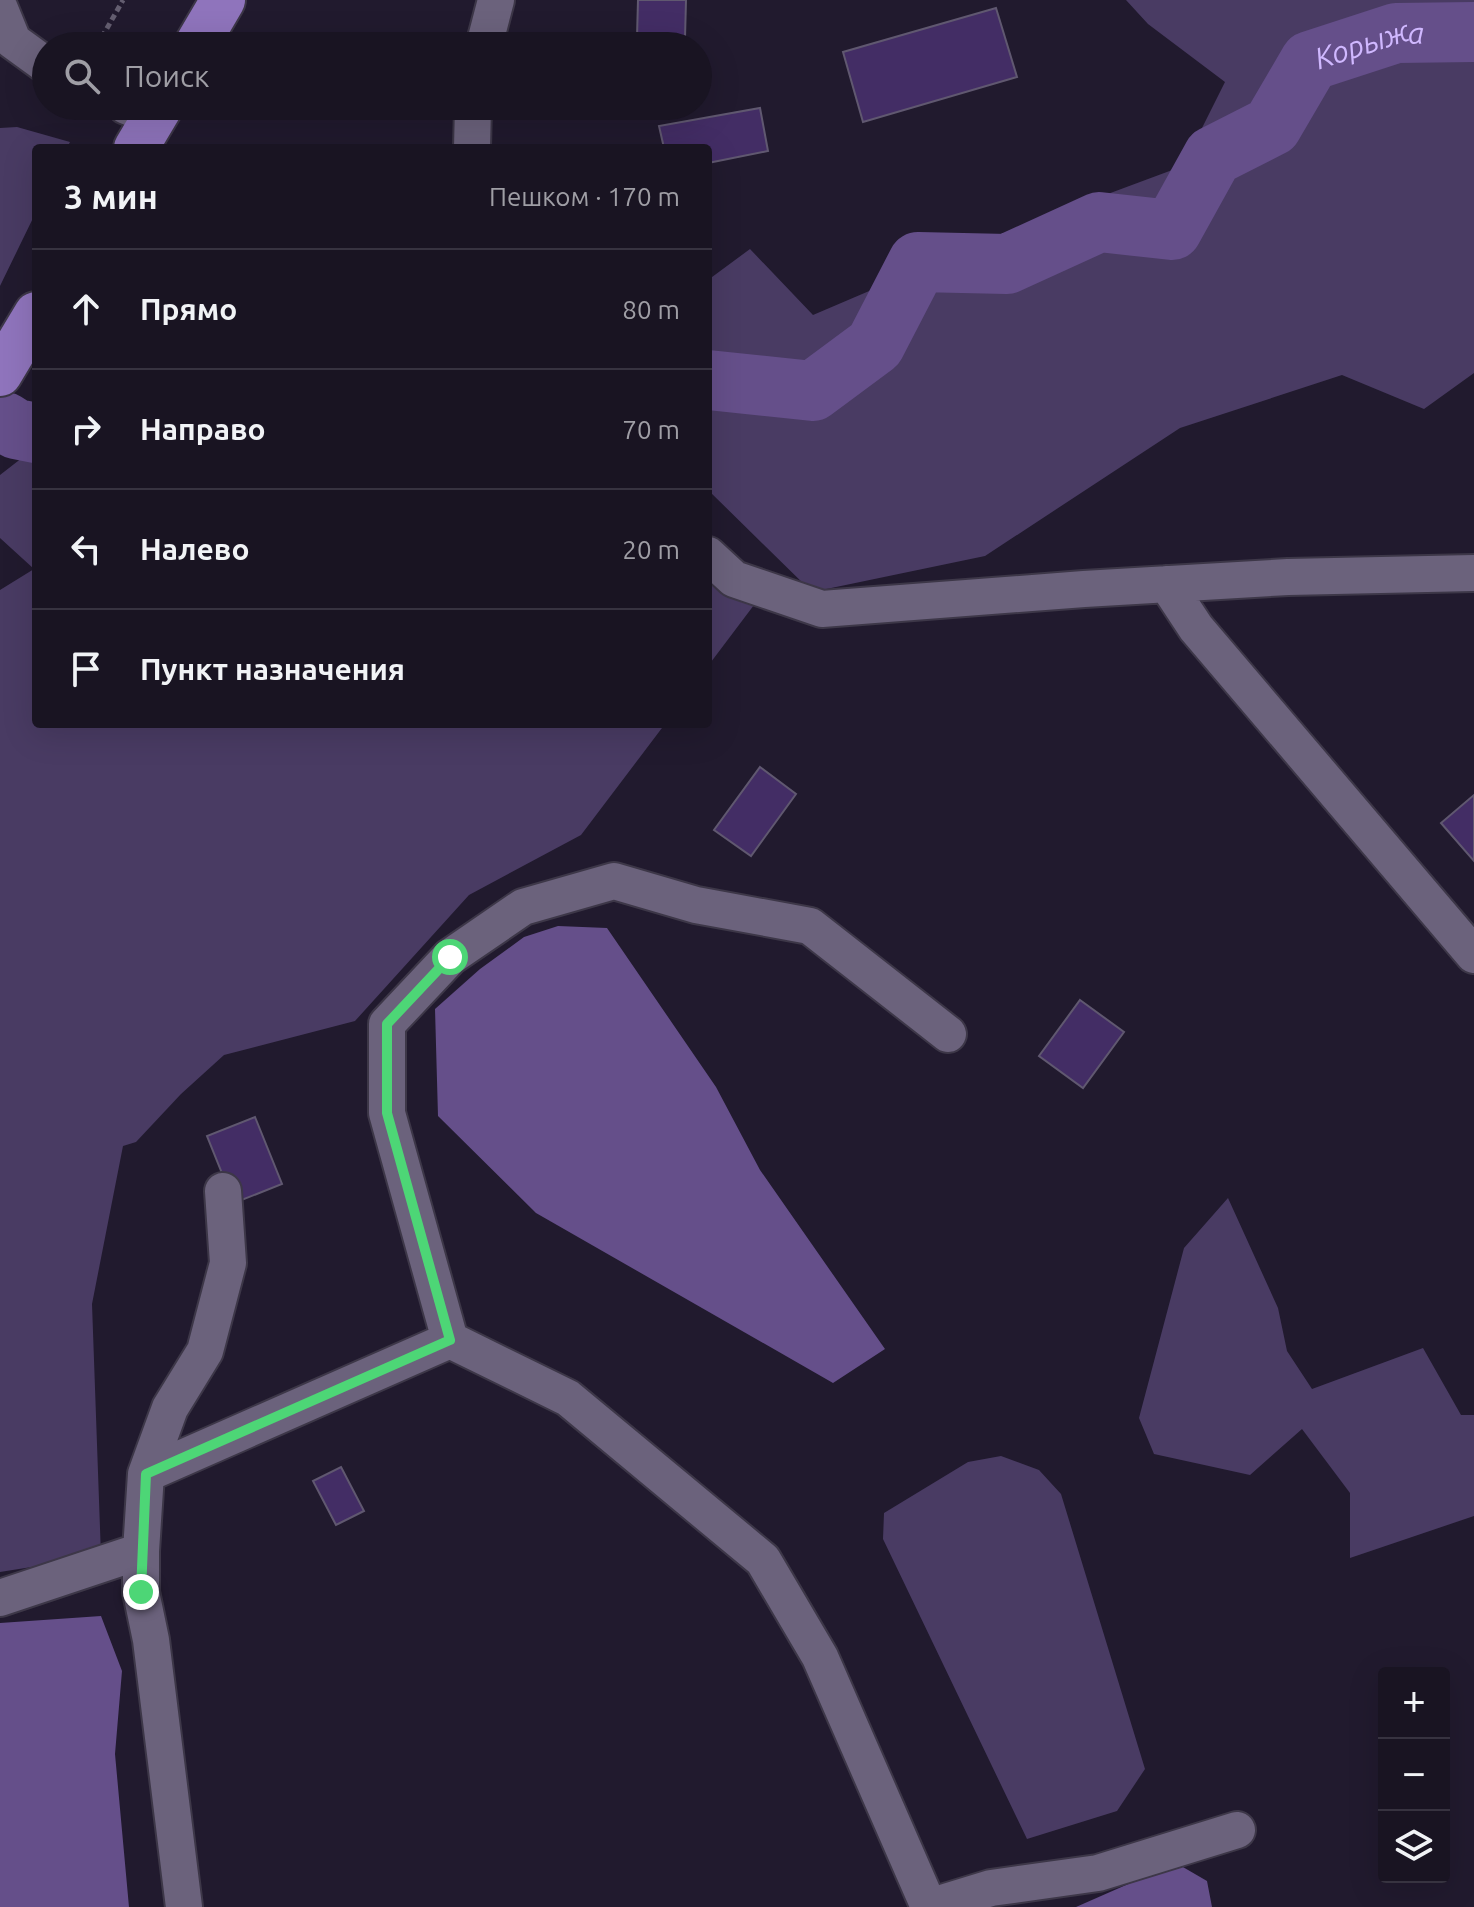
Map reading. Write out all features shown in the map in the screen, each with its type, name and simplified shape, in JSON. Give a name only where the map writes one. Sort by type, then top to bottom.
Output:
[{"type":"main road","points":[[204,32],[223,0]]},
{"type":"main road","points":[[0,374],[32,321]]},
{"type":"street","points":[[488,32],[496,0]]},
{"type":"street","points":[[0,9],[13,41],[32,55]]},
{"type":"street","points":[[472,144],[473,120]]},
{"type":"street","points":[[712,559],[734,579],[822,609],[1288,577],[1474,573]]},
{"type":"street","points":[[1167,584],[1196,628],[1474,955]]},
{"type":"street","points":[[948,1034],[810,926],[696,905],[614,881],[523,907],[450,957],[387,1024],[387,1113],[450,1340],[568,1398],[763,1560],[820,1657],[929,1907],[991,1888],[1098,1873],[1237,1830]]},
{"type":"street","points":[[184,1907],[151,1640],[141,1592],[141,1551],[146,1474],[170,1408],[205,1351],[228,1263],[223,1191]]},
{"type":"street","points":[[146,1474],[450,1340]]},
{"type":"street","points":[[0,1598],[141,1551]]},
{"type":"path","points":[[105,32],[123,0]]},
{"type":"shaded area","points":[[1126,0],[1474,0],[1474,373],[1424,409],[1342,375],[1180,428],[985,556],[812,592],[712,494],[712,277],[750,249],[813,315],[1019,227],[1183,166],[1225,82],[1148,24]]},
{"type":"shaded area","points":[[17,127],[70,142],[32,144],[32,220],[0,286],[0,128]]},
{"type":"shaded area","points":[[32,450],[32,567],[0,538],[0,475]]},
{"type":"shaded area","points":[[32,570],[32,728],[662,728],[581,835],[469,895],[355,1021],[224,1055],[181,1094],[136,1142],[123,1146],[92,1304],[101,1556],[0,1572],[0,590]]},
{"type":"shaded area","points":[[712,584],[754,605],[712,661]]},
{"type":"shaded area","points":[[558,926],[607,928],[716,1087],[760,1170],[885,1349],[833,1383],[536,1213],[438,1116],[435,1009],[480,969],[524,937]]},
{"type":"shaded area","points":[[1228,1198],[1278,1308],[1287,1351],[1312,1389],[1423,1348],[1461,1415],[1474,1415],[1474,1516],[1350,1558],[1350,1493],[1302,1429],[1250,1475],[1154,1454],[1139,1418],[1184,1248]]},
{"type":"shaded area","points":[[1001,1456],[1039,1470],[1061,1494],[1145,1769],[1117,1811],[1027,1839],[883,1539],[884,1513],[968,1462]]},
{"type":"shaded area","points":[[101,1616],[122,1671],[115,1754],[129,1907],[0,1907],[0,1623]]},
{"type":"shaded area","points":[[1176,1863],[1207,1881],[1212,1907],[1076,1907]]},
{"type":"building","points":[[638,0],[686,0],[685,32],[637,32]]},
{"type":"building","points":[[996,8],[1017,77],[863,122],[843,52]]},
{"type":"building","points":[[760,108],[768,151],[712,162],[712,144],[663,144],[659,126],[712,120],[712,117]]},
{"type":"building","points":[[760,767],[796,794],[751,856],[714,830]]},
{"type":"building","points":[[1474,795],[1474,861],[1441,823]]},
{"type":"building","points":[[1080,1000],[1124,1032],[1083,1088],[1039,1056]]},
{"type":"building","points":[[255,1117],[282,1184],[234,1203],[207,1136]]},
{"type":"building","points":[[341,1467],[364,1511],[336,1525],[313,1481]]},
{"type":"waterway","name":"Корыжа","points":[[712,380],[813,391],[875,345],[918,262],[1007,264],[1099,222],[1172,230],[1213,156],[1272,126],[1310,61],[1396,33],[1474,32]]},
{"type":"waterway","name":"Корыжа","points":[[5,422],[16,429],[32,432]]},
{"type":"route","points":[[141,1592],[146,1474],[450,1340],[387,1113],[387,1024],[450,957]]}]
